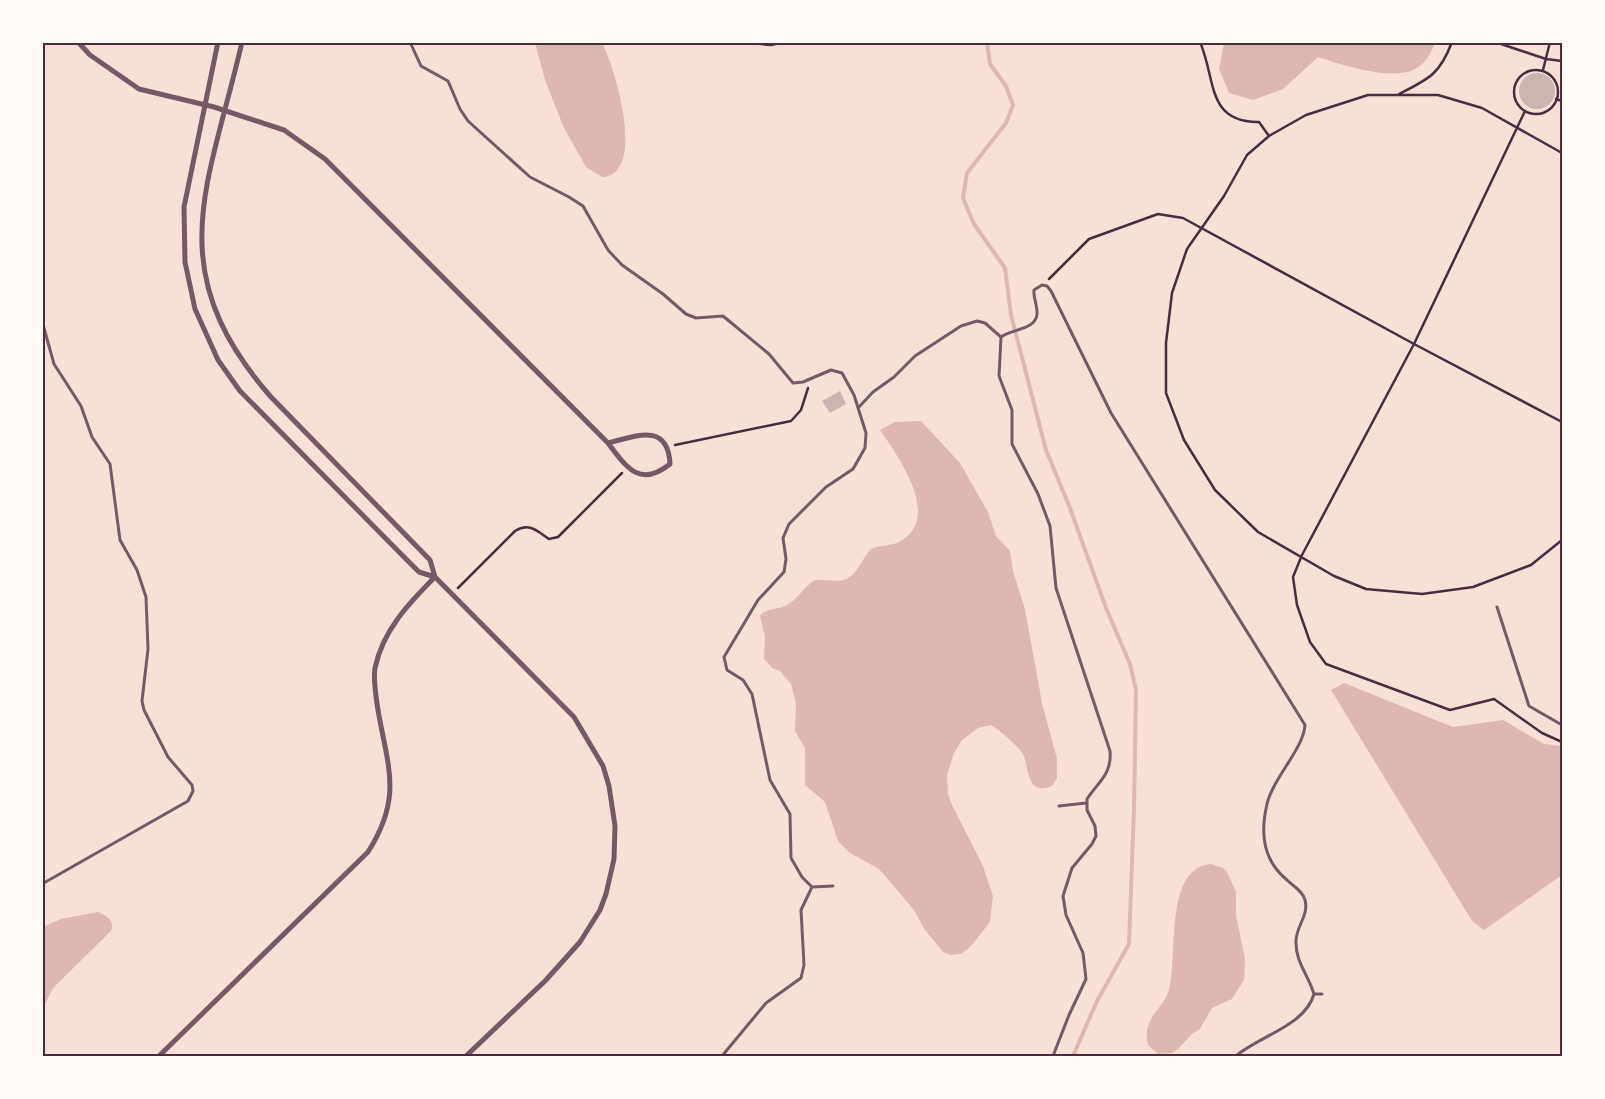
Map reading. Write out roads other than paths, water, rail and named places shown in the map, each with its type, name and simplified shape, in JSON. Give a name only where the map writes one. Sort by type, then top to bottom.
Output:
[{"type":"street","points":[[78,42],[90,55],[139,89],[214,107],[284,130],[325,159],[608,443],[627,468],[641,475],[662,470],[670,464],[668,447],[665,442],[653,434],[643,434],[608,443]]},
{"type":"street","points":[[218,42],[186,192],[183,237],[191,295],[208,340],[226,373],[253,405],[419,572],[435,577],[562,704],[585,732],[603,766],[609,786],[615,842],[606,894],[600,910],[580,942],[561,965],[466,1056]]},
{"type":"street","points":[[242,42],[233,81],[223,110],[204,195],[200,236],[207,285],[221,324],[258,382],[430,560],[435,577]]},
{"type":"street","points":[[159,1056],[368,852],[378,837],[385,818],[391,788],[391,767],[377,700],[375,669],[394,623],[405,608],[435,577]]},
{"type":"lane","points":[[410,42],[421,66],[448,81],[460,109],[468,121],[530,177],[583,206],[608,250],[622,265],[663,294],[686,314],[696,318],[723,316],[769,354],[793,383],[803,382],[831,370],[842,373],[859,407],[866,440],[858,463],[848,474],[826,487],[789,524],[783,538],[786,560],[784,572],[758,600],[724,657],[727,670],[743,680],[752,694],[770,780],[790,814],[791,858],[802,877],[812,887],[833,886]]},
{"type":"lane","points":[[1001,337],[1035,321],[1037,314],[1034,290],[1042,285],[1048,286],[1111,413],[1305,725],[1302,738],[1272,790],[1267,803],[1264,835],[1268,855],[1274,868],[1304,896],[1306,909],[1297,933],[1296,949],[1300,966],[1314,994],[1309,1006],[1296,1018],[1258,1040],[1236,1056]]},
{"type":"lane","points":[[42,321],[54,364],[82,406],[92,437],[110,464],[120,540],[137,570],[146,597],[148,649],[142,701],[144,710],[165,751],[193,790],[188,801],[42,884]]},
{"type":"lane","points":[[859,407],[873,392],[894,377],[915,356],[961,326],[977,321],[984,323],[1001,337]]},
{"type":"lane","points":[[1001,337],[999,376],[1012,410],[1012,444],[1046,514],[1052,536],[1053,573],[1056,588],[1110,750],[1110,768],[1107,775],[1090,793],[1086,803],[1096,836],[1092,844],[1072,868],[1062,896],[1064,909],[1083,953],[1086,979],[1052,1056]]},
{"type":"lane","points":[[1497,607],[1529,706],[1562,725]]},
{"type":"lane","points":[[1059,806],[1086,803]]},
{"type":"lane","points":[[722,1056],[766,1003],[801,978],[804,965],[801,910],[812,887]]},
{"type":"lane","points":[[1314,994],[1322,994]]},
{"type":"waterway","points":[[987,42],[990,64],[1006,86],[1013,105],[1006,123],[967,173],[963,198],[974,224],[1005,268],[1011,315],[1046,450],[1070,508],[1106,608],[1130,664],[1136,690],[1129,944],[1097,1001],[1073,1056]]}]
